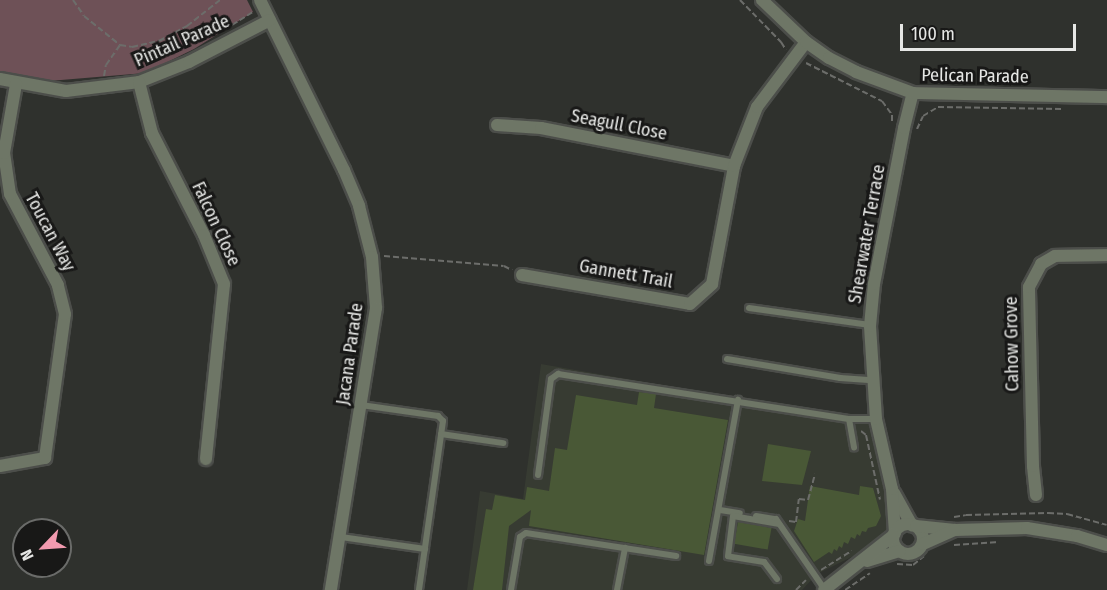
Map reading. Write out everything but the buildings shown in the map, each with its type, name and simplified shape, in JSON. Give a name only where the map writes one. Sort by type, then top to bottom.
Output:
[{"type":"street","name":"Pelican Parade","points":[[762,0],[806,42],[829,58],[856,72],[913,93],[1107,96]]},
{"type":"street","name":"Jacana Parade","points":[[257,3],[270,21],[348,179],[359,206],[372,257],[376,308],[331,590]]},
{"type":"street","name":"Pintail Parade","points":[[0,79],[16,84],[66,91],[139,82],[189,62],[270,21]]},
{"type":"street","name":"Gannett Trail","points":[[522,275],[690,304],[712,284],[734,166],[757,107],[806,42]]},
{"type":"street","name":"Falcon Close","points":[[139,82],[152,133],[204,235],[224,284],[206,459]]},
{"type":"street","name":"Toucan Way","points":[[0,466],[45,458],[65,314],[58,285],[5,197],[4,153],[16,84]]},
{"type":"street","name":"Shearwater Terrace","points":[[894,534],[892,489],[876,419],[870,326],[874,284],[904,128],[913,93]]},
{"type":"street","name":"Seagull Close","points":[[497,125],[541,128],[734,166]]},
{"type":"street","name":"Cahow Grove","points":[[1036,495],[1033,466],[1029,287],[1041,264],[1055,256],[1107,255]]},
{"type":"street","name":"Shearwater Terrace","points":[[892,489],[914,526]]},
{"type":"street","points":[[914,526],[923,537],[924,549]]},
{"type":"street","points":[[824,590],[860,563],[899,528],[914,526],[956,530],[1027,528],[1077,536],[1107,544]]},
{"type":"street","points":[[860,563],[898,551],[910,554],[924,549],[956,530]]},
{"type":"street","points":[[894,534],[894,544],[898,551]]},
{"type":"lane","points":[[749,308],[870,326]]},
{"type":"lane","points":[[727,359],[840,378],[872,380]]},
{"type":"lane","points":[[538,476],[551,380],[558,374],[738,400],[849,419],[876,419]]},
{"type":"lane","points":[[709,561],[738,400]]},
{"type":"lane","points":[[361,405],[438,416],[442,421],[419,590]]},
{"type":"lane","points":[[849,419],[854,448]]},
{"type":"lane","points":[[441,434],[503,443]]},
{"type":"lane","points":[[720,510],[777,521],[824,590]]},
{"type":"lane","points":[[777,521],[733,516],[728,556],[764,562],[777,579]]},
{"type":"lane","points":[[511,590],[520,537],[526,534],[676,556]]},
{"type":"lane","points":[[341,537],[425,549]]},
{"type":"lane","points":[[617,590],[625,548]]},
{"type":"path","points":[[73,0],[84,16],[120,45],[132,47],[159,41],[187,26],[220,0]]},
{"type":"path","points":[[740,0],[781,42],[784,49],[795,57]]},
{"type":"path","points":[[223,31],[253,12],[257,3]]},
{"type":"path","points":[[114,75],[104,76],[106,64],[120,45]]},
{"type":"path","points":[[914,136],[923,116],[938,107],[1072,109]]},
{"type":"path","points":[[372,257],[504,266],[522,275]]},
{"type":"path","points":[[777,521],[796,522],[800,499],[808,500],[815,474]]},
{"type":"path","points":[[947,519],[966,515],[1048,513],[1067,514],[1107,525]]},
{"type":"path","points":[[945,545],[1002,541]]},
{"type":"path","points":[[890,564],[913,565],[924,549]]},
{"type":"path","points":[[845,590],[873,571]]},
{"type":"shaded area","points":[[0,0],[247,0],[253,12],[194,49],[145,73],[49,81],[0,73]]},
{"type":"shaded area","points":[[541,364],[868,421],[891,520],[880,543],[817,574],[802,590],[467,590],[480,491],[523,499]]}]
